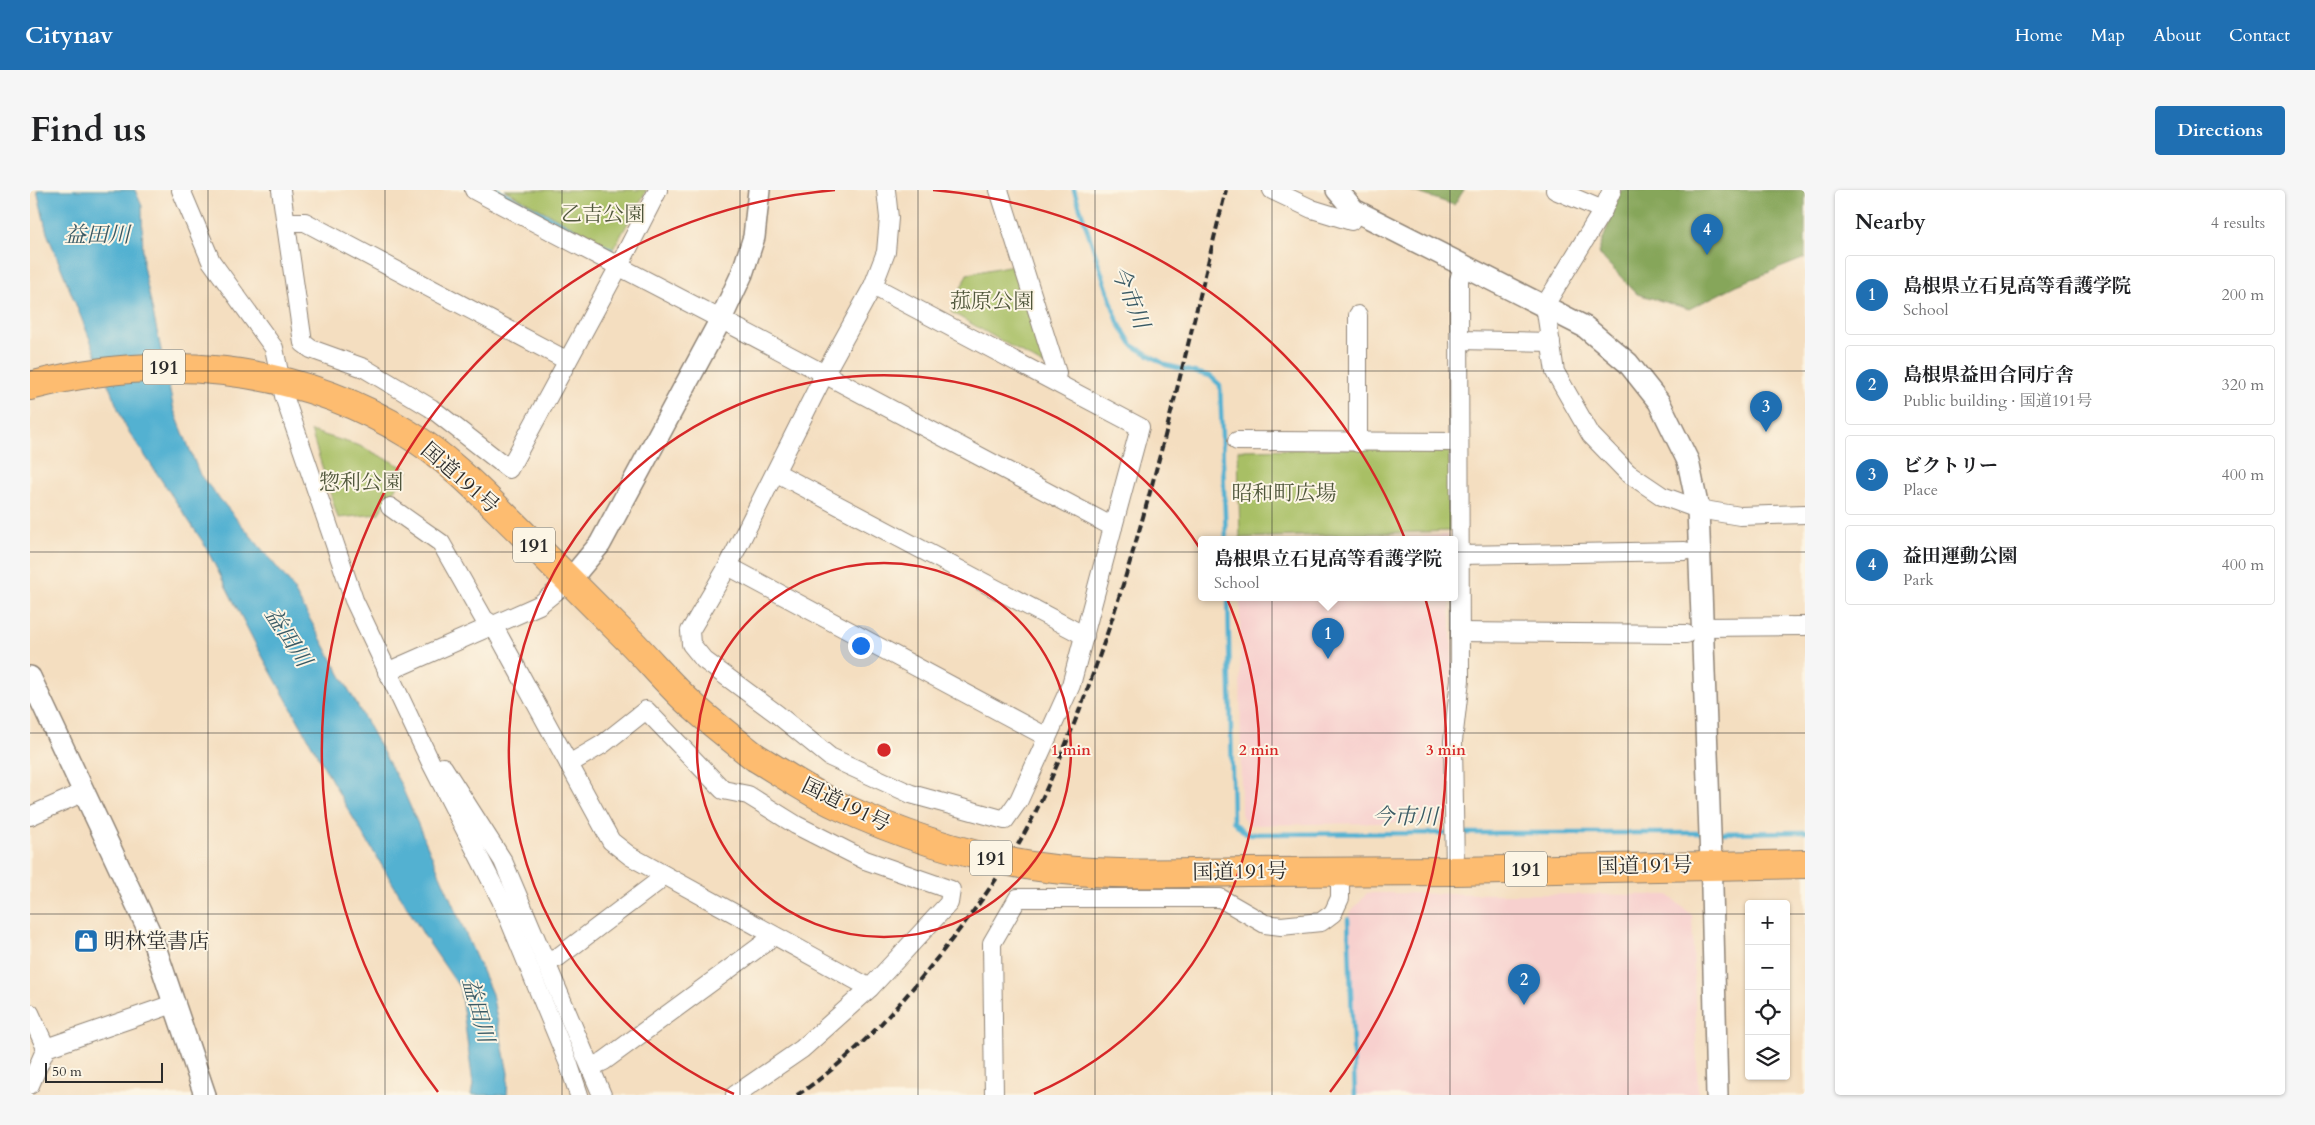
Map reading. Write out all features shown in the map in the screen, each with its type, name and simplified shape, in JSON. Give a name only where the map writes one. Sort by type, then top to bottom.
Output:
[{"type":"highway","name":"国道191号","points":[[39,384],[110,371],[171,367],[221,370],[280,380],[346,401],[409,434],[453,466],[570,580],[693,706],[755,758],[836,805],[915,838],[980,856],[1054,869],[1143,873],[1455,871],[1805,864]]},
{"type":"street","points":[[181,190],[211,261],[274,348],[280,380],[354,600],[431,763],[501,900],[568,1062],[579,1095]]},
{"type":"street","points":[[281,190],[303,343],[311,348],[364,368],[423,403],[509,469],[658,190]]},
{"type":"street","points":[[474,190],[618,268],[721,319],[1113,527]]},
{"type":"street","points":[[387,672],[538,605],[570,580],[600,544],[721,319],[742,274],[754,237],[759,190]]},
{"type":"street","points":[[873,286],[1140,427],[1071,685],[1020,800],[1006,820],[911,794],[830,757],[777,714],[704,660],[691,644],[690,631],[728,566],[777,473],[824,375],[873,286],[886,252],[889,218],[886,190]]},
{"type":"street","points":[[999,190],[1057,373],[1055,381]]},
{"type":"street","points":[[1272,190],[1312,209],[1351,221],[1354,210]]},
{"type":"street","points":[[1337,190],[1354,210],[1585,326],[1621,357],[1658,402],[1688,462],[1698,509],[1693,630],[1711,865],[1716,1095]]},
{"type":"street","points":[[1555,190],[1603,210]]},
{"type":"street","points":[[1612,190],[1603,210],[1545,305],[1556,372],[1592,435],[1628,473],[1662,496],[1698,509],[1740,516],[1805,514]]},
{"type":"street","points":[[286,222],[305,222],[566,360]]},
{"type":"street","points":[[1455,871],[1453,741],[1460,680],[1459,280],[1464,264]]},
{"type":"street","points":[[1358,315],[1358,443]]},
{"type":"street","points":[[1459,340],[1551,342]]},
{"type":"street","points":[[1237,442],[1458,442]]},
{"type":"street","points":[[777,473],[1085,636]]},
{"type":"street","points":[[390,507],[441,544],[484,619],[493,626],[611,841],[630,856],[870,988]]},
{"type":"street","points":[[1459,555],[1685,551]]},
{"type":"street","points":[[728,566],[1047,737]]},
{"type":"street","points":[[1460,632],[1693,630],[1805,626]]},
{"type":"street","points":[[30,677],[151,935],[176,1003],[205,1095]]},
{"type":"street","points":[[569,764],[603,744],[646,710],[723,790],[748,795],[796,825],[864,860],[951,890],[949,903],[870,988],[802,1049],[735,1095]]},
{"type":"street","points":[[431,763],[445,768],[503,861],[547,961],[602,1095]]},
{"type":"street","points":[[30,816],[84,792]]},
{"type":"street","points":[[994,1095],[992,943],[1018,898],[1220,898],[1265,924],[1281,926],[1321,922],[1333,913],[1340,898],[1340,872]]},
{"type":"street","points":[[547,961],[557,958],[656,883],[662,874]]},
{"type":"street","points":[[591,1067],[612,1056],[766,942],[772,934]]},
{"type":"street","points":[[30,1085],[46,1048],[176,1003]]},
{"type":"street","points":[[30,1013],[46,1048]]},
{"type":"shaded area","points":[[1240,601],[1450,601],[1453,680],[1446,822],[1247,825],[1241,814]]},
{"type":"shaded area","points":[[1367,893],[1668,895],[1692,915],[1698,1095],[1356,1095],[1349,915]]},
{"type":"green space","name":"乙吉公園","points":[[505,190],[647,190],[613,249]]},
{"type":"green space","points":[[1409,190],[1464,190],[1454,205]]},
{"type":"green space","points":[[1621,190],[1805,190],[1805,258],[1737,285],[1689,309],[1637,294],[1598,253]]},
{"type":"green space","name":"菰原公園","points":[[1013,265],[1045,366],[951,312],[967,274]]},
{"type":"green space","name":"惣利公園","points":[[311,431],[360,446],[409,470],[378,514],[338,518]]},
{"type":"green space","name":"昭和町広場","points":[[1449,447],[1451,531],[1240,536],[1238,450]]},
{"type":"water","name":"益田川","points":[[37,190],[135,190],[142,206],[143,266],[174,410],[200,475],[290,583],[400,783],[492,994],[508,1073],[507,1095],[471,1095],[473,1084],[460,988],[425,937],[346,806],[256,645],[203,542],[125,426],[47,233]]},
{"type":"waterway","points":[[497,190],[611,250]]},
{"type":"waterway","name":"今市川","points":[[1074,190],[1118,322],[1132,345],[1166,365],[1210,376],[1220,385],[1226,536]]},
{"type":"waterway","name":"今市川","points":[[1228,601],[1233,821],[1246,834],[1451,833]]},
{"type":"waterway","name":"今市川","points":[[1716,833],[1805,832]]},
{"type":"waterway","name":"今市川","points":[[1459,833],[1704,833]]},
{"type":"waterway","points":[[1348,919],[1355,1095]]},
{"type":"railway","points":[[797,1095],[834,1068],[852,1052],[915,985],[960,929],[1003,869],[1039,805],[1071,731],[1099,656],[1124,580],[1168,424],[1226,190]]},
{"type":"place","name":"益田運動公園","points":[[1707,255]]},
{"type":"place","name":"ビクトリー","points":[[1766,432]]},
{"type":"place","name":"島根県立石見高等看護学院","points":[[1328,659]]},
{"type":"place","name":"明林堂書店","points":[[86,941]]},
{"type":"place","name":"島根県益田合同庁舎","points":[[1524,1005]]}]
